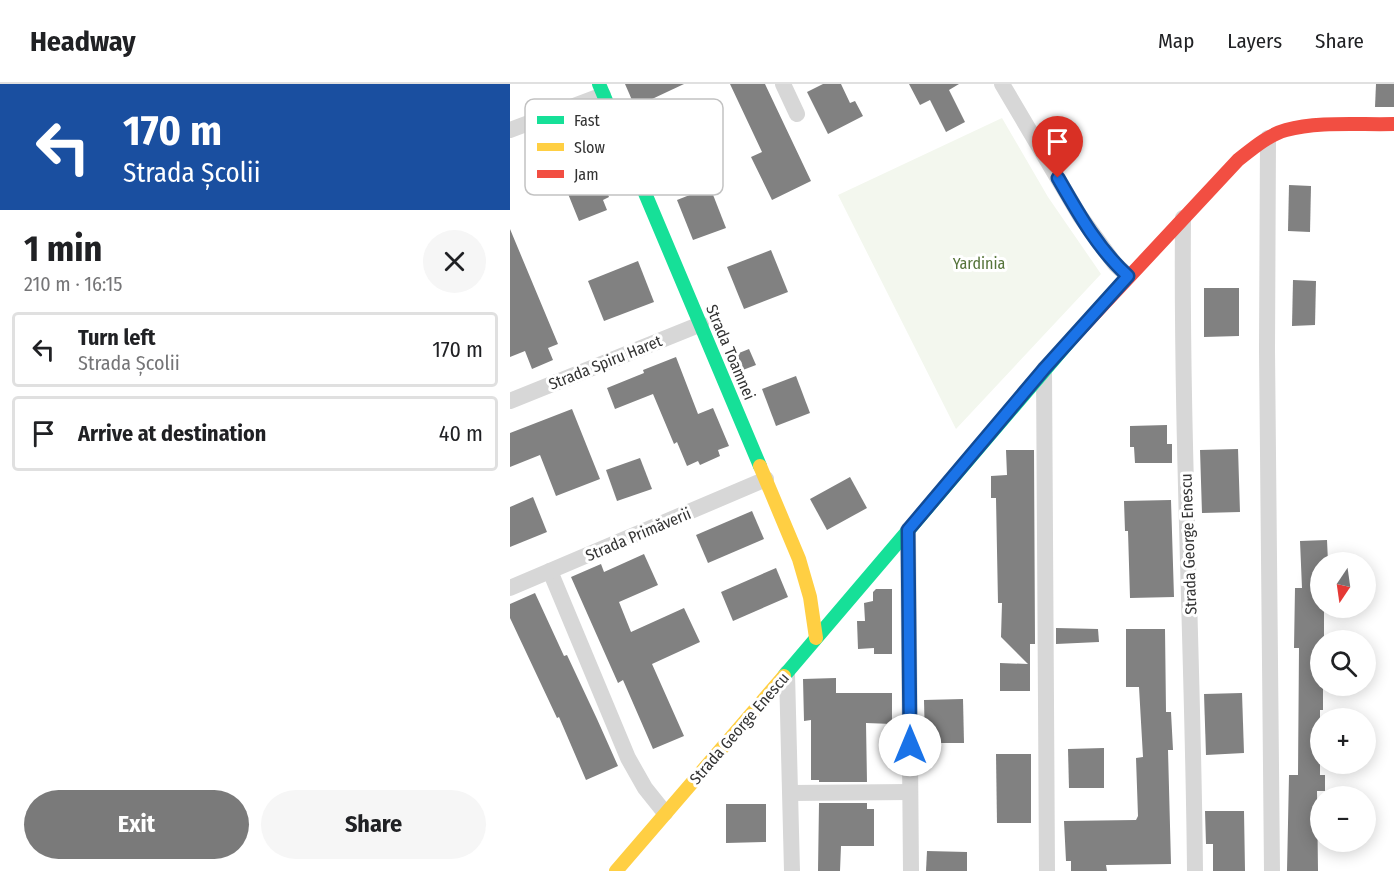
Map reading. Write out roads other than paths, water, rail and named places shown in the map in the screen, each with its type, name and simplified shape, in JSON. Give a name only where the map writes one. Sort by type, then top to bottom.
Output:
[{"type":"street","points":[[783,84],[797,114]]},
{"type":"street","points":[[1002,84],[1080,216],[1108,256],[1128,276]]},
{"type":"street","points":[[579,99],[601,89]]},
{"type":"street","points":[[510,130],[525,123]]},
{"type":"street","name":"Strada George Enescu","points":[[616,871],[1044,369],[1238,160],[1268,138],[1285,130],[1300,127],[1394,124]]},
{"type":"street","points":[[1268,138],[1267,350],[1272,871]]},
{"type":"street","name":"Strada Toamnei","points":[[646,195],[766,479],[805,578],[816,638]]},
{"type":"street","name":"Strada George Enescu","points":[[1184,218],[1184,392],[1195,871]]},
{"type":"street","name":"Strada Spiru Haret","points":[[510,401],[701,324]]},
{"type":"street","points":[[1044,369],[1047,871]]},
{"type":"street","name":"Strada Primăverii","points":[[510,588],[766,479]]},
{"type":"street","points":[[908,530],[911,871]]},
{"type":"street","points":[[549,571],[628,758],[645,788],[665,813]]},
{"type":"street","points":[[787,673],[792,871]]},
{"type":"street","points":[[791,793],[910,792]]},
{"type":"park label","name":"Yardinia","points":[[979,263]]}]
